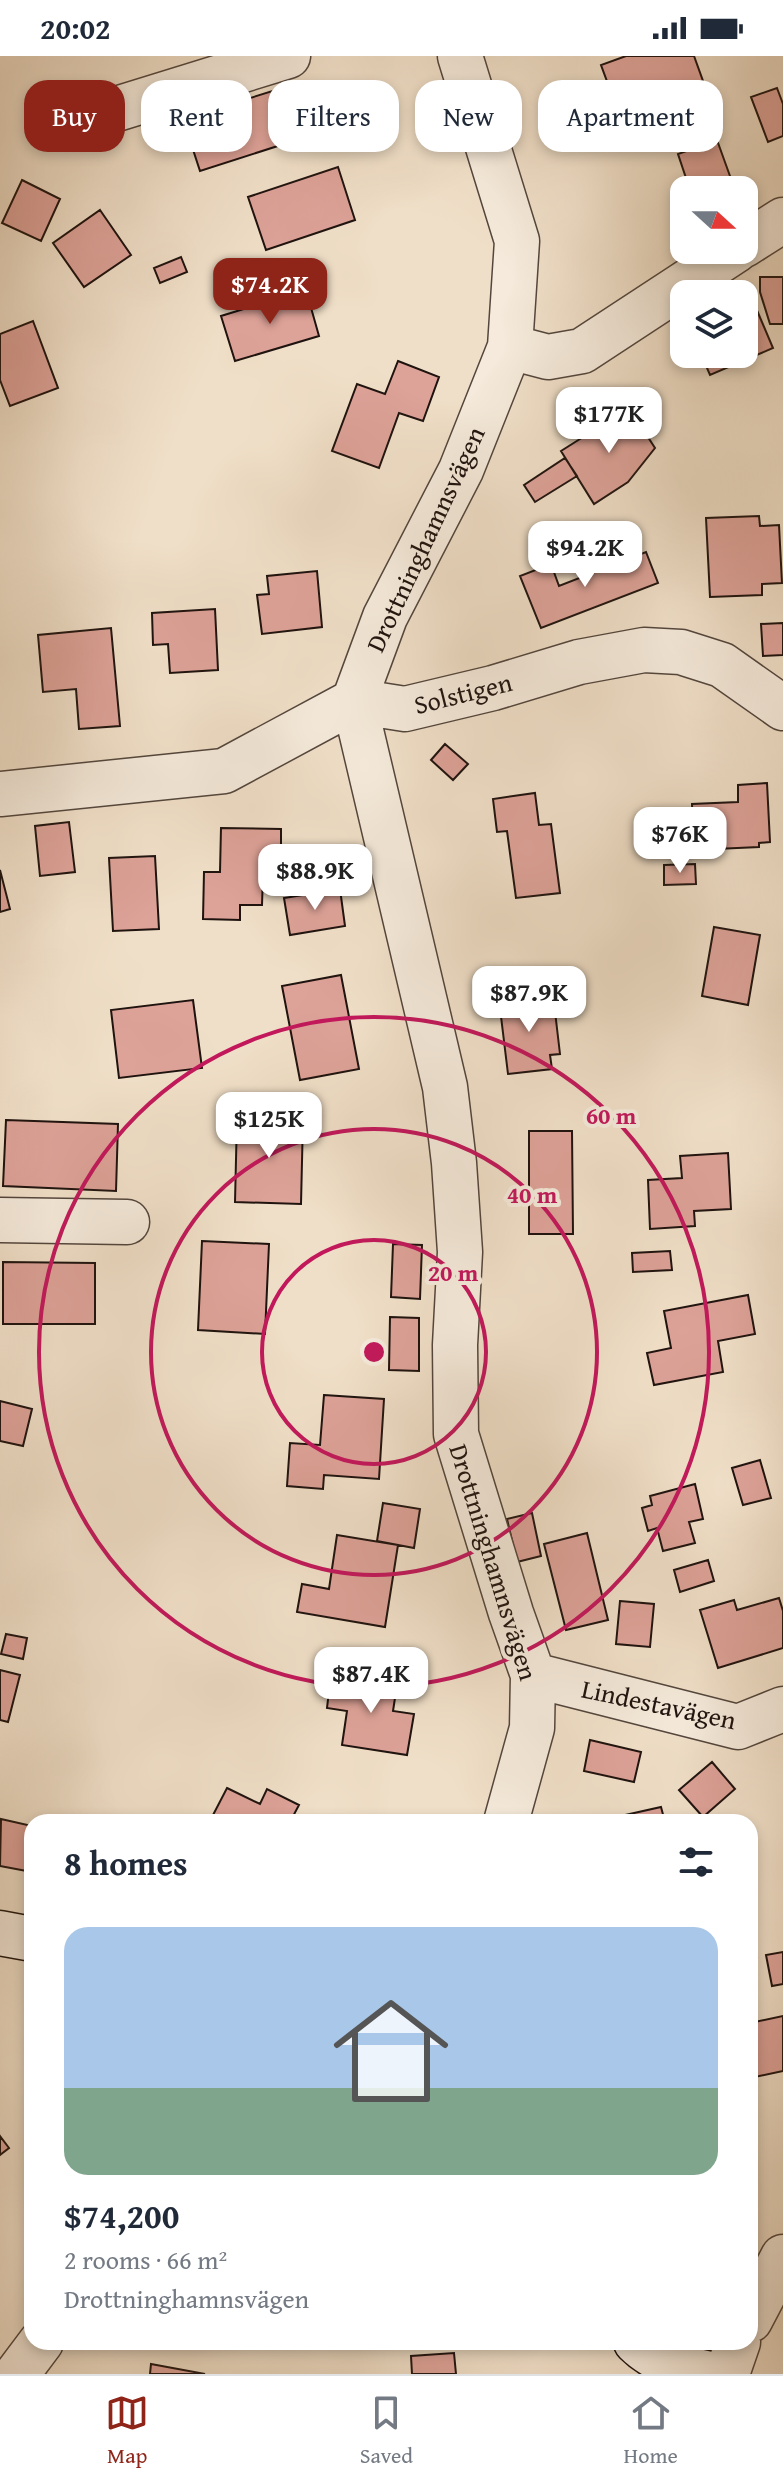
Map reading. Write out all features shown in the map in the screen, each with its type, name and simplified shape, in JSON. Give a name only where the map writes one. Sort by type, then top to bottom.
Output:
[{"type":"street","points":[[125,106],[288,56]]},
{"type":"street","name":"Drottninghamnsvägen","points":[[460,56],[517,241],[510,347],[461,470],[385,617],[354,701],[445,1087],[460,1252],[455,1345],[456,1434],[533,1675],[532,1728],[508,1814]]},
{"type":"street","points":[[758,236],[783,220]]},
{"type":"street","points":[[510,347],[548,357],[582,351],[715,264]]},
{"type":"street","name":"Solstigen","points":[[354,701],[405,709],[493,688],[579,662],[644,650],[681,652],[722,665],[783,708]]},
{"type":"street","points":[[0,794],[224,771],[354,701]]},
{"type":"street","points":[[0,1220],[127,1222]]},
{"type":"street","name":"Lindestavägen","points":[[533,1675],[738,1727],[783,1709]]},
{"type":"street","points":[[0,1933],[24,1938]]},
{"type":"street","points":[[758,2305],[783,2257]]},
{"type":"street","points":[[17,2374],[35,2350]]},
{"type":"street","points":[[644,2350],[680,2368],[707,2373],[730,2350]]},
{"type":"building","points":[[626,56],[694,56],[703,80],[607,80],[601,65]]},
{"type":"building","points":[[777,88],[783,104],[783,136],[768,142],[751,97]]},
{"type":"building","points":[[268,92],[268,149],[200,171],[194,152],[252,152],[252,97]]},
{"type":"building","points":[[721,152],[730,176],[685,176],[678,154]]},
{"type":"building","points":[[338,167],[355,220],[266,250],[248,197]]},
{"type":"building","points":[[22,180],[60,199],[41,241],[2,223]]},
{"type":"building","points":[[100,210],[131,255],[84,287],[53,243]]},
{"type":"building","points":[[181,257],[187,272],[160,283],[154,268]]},
{"type":"building","points":[[760,277],[783,277],[783,324],[770,324],[760,292]]},
{"type":"building","points":[[306,290],[319,336],[235,361],[221,316]]},
{"type":"building","points":[[758,313],[773,348],[758,354]]},
{"type":"building","points":[[33,321],[58,388],[10,406],[0,380],[0,334]]},
{"type":"building","points":[[398,361],[439,377],[423,421],[399,413],[379,468],[332,451],[357,384],[385,394]]},
{"type":"building","points":[[707,368],[726,368],[710,375]]},
{"type":"building","points":[[629,408],[655,448],[628,482],[594,504],[561,451]]},
{"type":"building","points":[[565,458],[577,476],[535,502],[524,485]]},
{"type":"building","points":[[759,516],[760,526],[779,525],[782,583],[762,584],[762,595],[710,597],[706,518]]},
{"type":"building","points":[[646,552],[658,583],[541,628],[520,576],[551,564],[559,586]]},
{"type":"building","points":[[317,571],[322,627],[262,634],[257,595],[269,594],[267,576]]},
{"type":"building","points":[[215,609],[218,670],[170,673],[168,644],[153,645],[152,613]]},
{"type":"building","points":[[783,623],[783,655],[763,656],[761,624]]},
{"type":"building","points":[[111,628],[120,726],[79,729],[76,689],[43,692],[38,635]]},
{"type":"building","points":[[445,744],[468,764],[453,780],[431,760]]},
{"type":"building","points":[[767,783],[770,842],[759,843],[759,847],[694,850],[692,804],[738,802],[738,785]]},
{"type":"building","points":[[535,793],[539,825],[551,824],[560,893],[516,898],[507,831],[497,832],[493,799]]},
{"type":"building","points":[[69,822],[75,872],[40,876],[35,826]]},
{"type":"building","points":[[221,828],[281,829],[281,876],[263,875],[262,905],[240,905],[240,920],[203,919],[204,872],[220,872]]},
{"type":"building","points":[[155,856],[159,929],[113,931],[109,858]]},
{"type":"building","points":[[695,864],[696,884],[664,885],[664,865]]},
{"type":"building","points":[[0,870],[10,909],[0,912]]},
{"type":"building","points":[[340,889],[345,926],[290,935],[284,898]]},
{"type":"building","points":[[714,927],[760,935],[748,1005],[702,996]]},
{"type":"building","points":[[341,975],[359,1069],[300,1080],[282,986]]},
{"type":"building","points":[[540,995],[541,1005],[554,1003],[560,1054],[550,1055],[552,1069],[508,1074],[499,1000]]},
{"type":"building","points":[[193,1000],[202,1068],[119,1078],[111,1010]]},
{"type":"building","points":[[237,1117],[303,1119],[301,1204],[235,1202]]},
{"type":"building","points":[[6,1120],[118,1124],[116,1191],[3,1186]]},
{"type":"building","points":[[529,1131],[572,1131],[573,1234],[529,1234]]},
{"type":"building","points":[[728,1153],[731,1209],[694,1211],[695,1226],[650,1229],[648,1180],[682,1178],[680,1156]]},
{"type":"building","points":[[202,1241],[269,1244],[265,1334],[198,1330]]},
{"type":"building","points":[[393,1244],[422,1245],[420,1299],[391,1297]]},
{"type":"building","points":[[670,1251],[672,1270],[633,1272],[632,1253]]},
{"type":"building","points":[[3,1262],[95,1263],[95,1324],[3,1324]]},
{"type":"building","points":[[748,1295],[755,1334],[718,1341],[723,1372],[654,1385],[647,1353],[671,1348],[664,1311]]},
{"type":"building","points":[[390,1317],[419,1318],[419,1371],[389,1370]]},
{"type":"building","points":[[324,1395],[384,1399],[379,1479],[324,1475],[323,1489],[287,1486],[290,1443],[320,1445]]},
{"type":"building","points":[[0,1401],[32,1409],[23,1446],[0,1441]]},
{"type":"building","points":[[760,1460],[771,1498],[743,1505],[732,1468]]},
{"type":"building","points":[[695,1484],[703,1519],[689,1522],[695,1543],[663,1551],[657,1528],[648,1531],[642,1508],[652,1505],[650,1496]]},
{"type":"building","points":[[383,1503],[420,1509],[414,1548],[377,1541]]},
{"type":"building","points":[[532,1513],[541,1556],[517,1562],[507,1519]]},
{"type":"building","points":[[587,1533],[608,1620],[566,1630],[544,1544]]},
{"type":"building","points":[[337,1535],[398,1545],[385,1627],[297,1612],[302,1584],[329,1589]]},
{"type":"building","points":[[708,1560],[714,1581],[680,1592],[674,1570]]},
{"type":"building","points":[[779,1598],[783,1611],[783,1648],[718,1668],[700,1610],[734,1600],[737,1610]]},
{"type":"building","points":[[620,1601],[654,1604],[650,1647],[616,1644]]},
{"type":"building","points":[[6,1634],[27,1638],[23,1659],[1,1654]]},
{"type":"building","points":[[0,1670],[20,1675],[8,1722],[0,1720]]},
{"type":"building","points":[[331,1675],[397,1685],[393,1711],[414,1714],[407,1755],[342,1745],[347,1711],[327,1708]]},
{"type":"building","points":[[590,1740],[641,1752],[634,1782],[584,1771]]},
{"type":"building","points":[[712,1762],[735,1789],[706,1814],[700,1814],[679,1790]]},
{"type":"building","points":[[227,1788],[260,1804],[267,1789],[299,1805],[294,1814],[214,1814]]},
{"type":"building","points":[[661,1807],[663,1814],[630,1814]]},
{"type":"building","points":[[1,1819],[24,1824],[24,1870],[0,1866]]},
{"type":"building","points":[[783,1952],[783,1984],[772,1986],[766,1955]]},
{"type":"building","points":[[783,2016],[783,2071],[758,2076],[758,2021]]},
{"type":"building","points":[[0,2136],[9,2148],[0,2155]]},
{"type":"building","points":[[454,2353],[456,2374],[412,2374],[411,2356]]},
{"type":"building","points":[[151,2364],[205,2374],[150,2374]]}]
